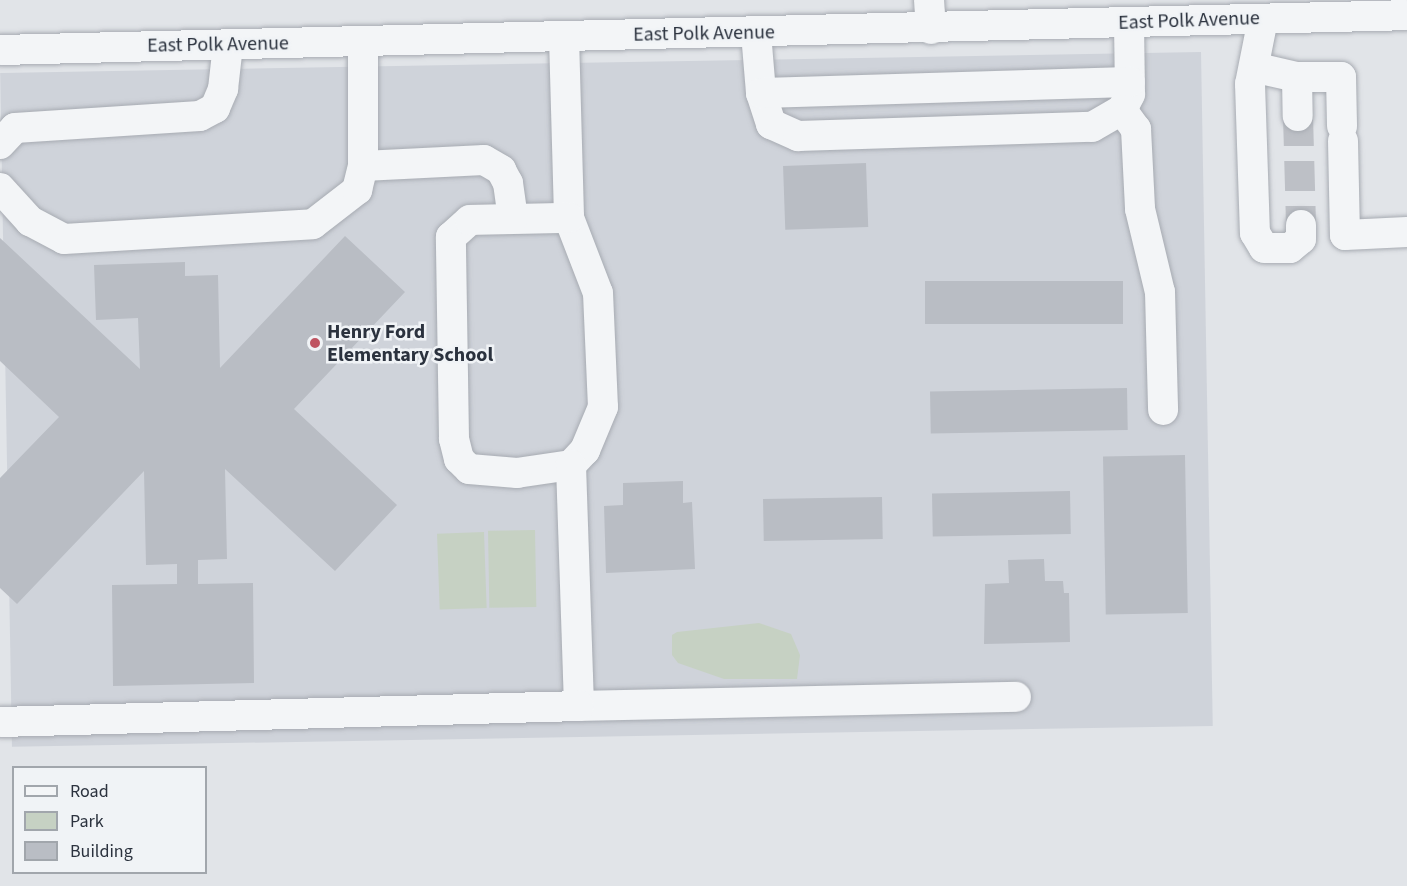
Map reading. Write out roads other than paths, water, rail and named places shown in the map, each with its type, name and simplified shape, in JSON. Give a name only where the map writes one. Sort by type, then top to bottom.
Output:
[{"type":"street","name":"East Polk Avenue","points":[[0,50],[756,33],[930,14],[1129,23],[1225,10],[1263,19],[1314,9],[1407,15]]},
{"type":"street","points":[[1263,19],[1257,68],[1250,84],[1255,233],[1264,248],[1290,248],[1301,239],[1301,225]]},
{"type":"street","points":[[1129,23],[1126,96],[1136,129],[1140,209],[1160,292],[1163,410]]},
{"type":"street","points":[[756,33],[761,93],[771,124],[798,136],[1092,127],[1126,96]]},
{"type":"street","points":[[564,37],[569,218],[598,293],[603,407],[585,450],[571,465],[483,474],[459,459],[451,237],[470,220],[569,218]]},
{"type":"street","points":[[0,188],[49,235],[159,236],[313,224],[357,190],[363,166],[363,42]]},
{"type":"street","points":[[0,144],[15,128],[200,116],[215,108],[223,89],[228,45]]},
{"type":"street","points":[[1257,68],[1297,77],[1341,77],[1345,236],[1407,232]]},
{"type":"street","points":[[1297,77],[1298,116]]},
{"type":"street","points":[[761,93],[1126,96]]},
{"type":"street","points":[[363,166],[484,160],[501,170],[508,183],[513,218]]},
{"type":"street","points":[[571,465],[579,706]]},
{"type":"street","points":[[0,722],[579,706],[1016,698]]},
{"type":"tunnel","points":[[1298,116],[1301,225]]},
{"type":"place","name":"Henry Ford Elementary School","points":[[315,343]]}]
